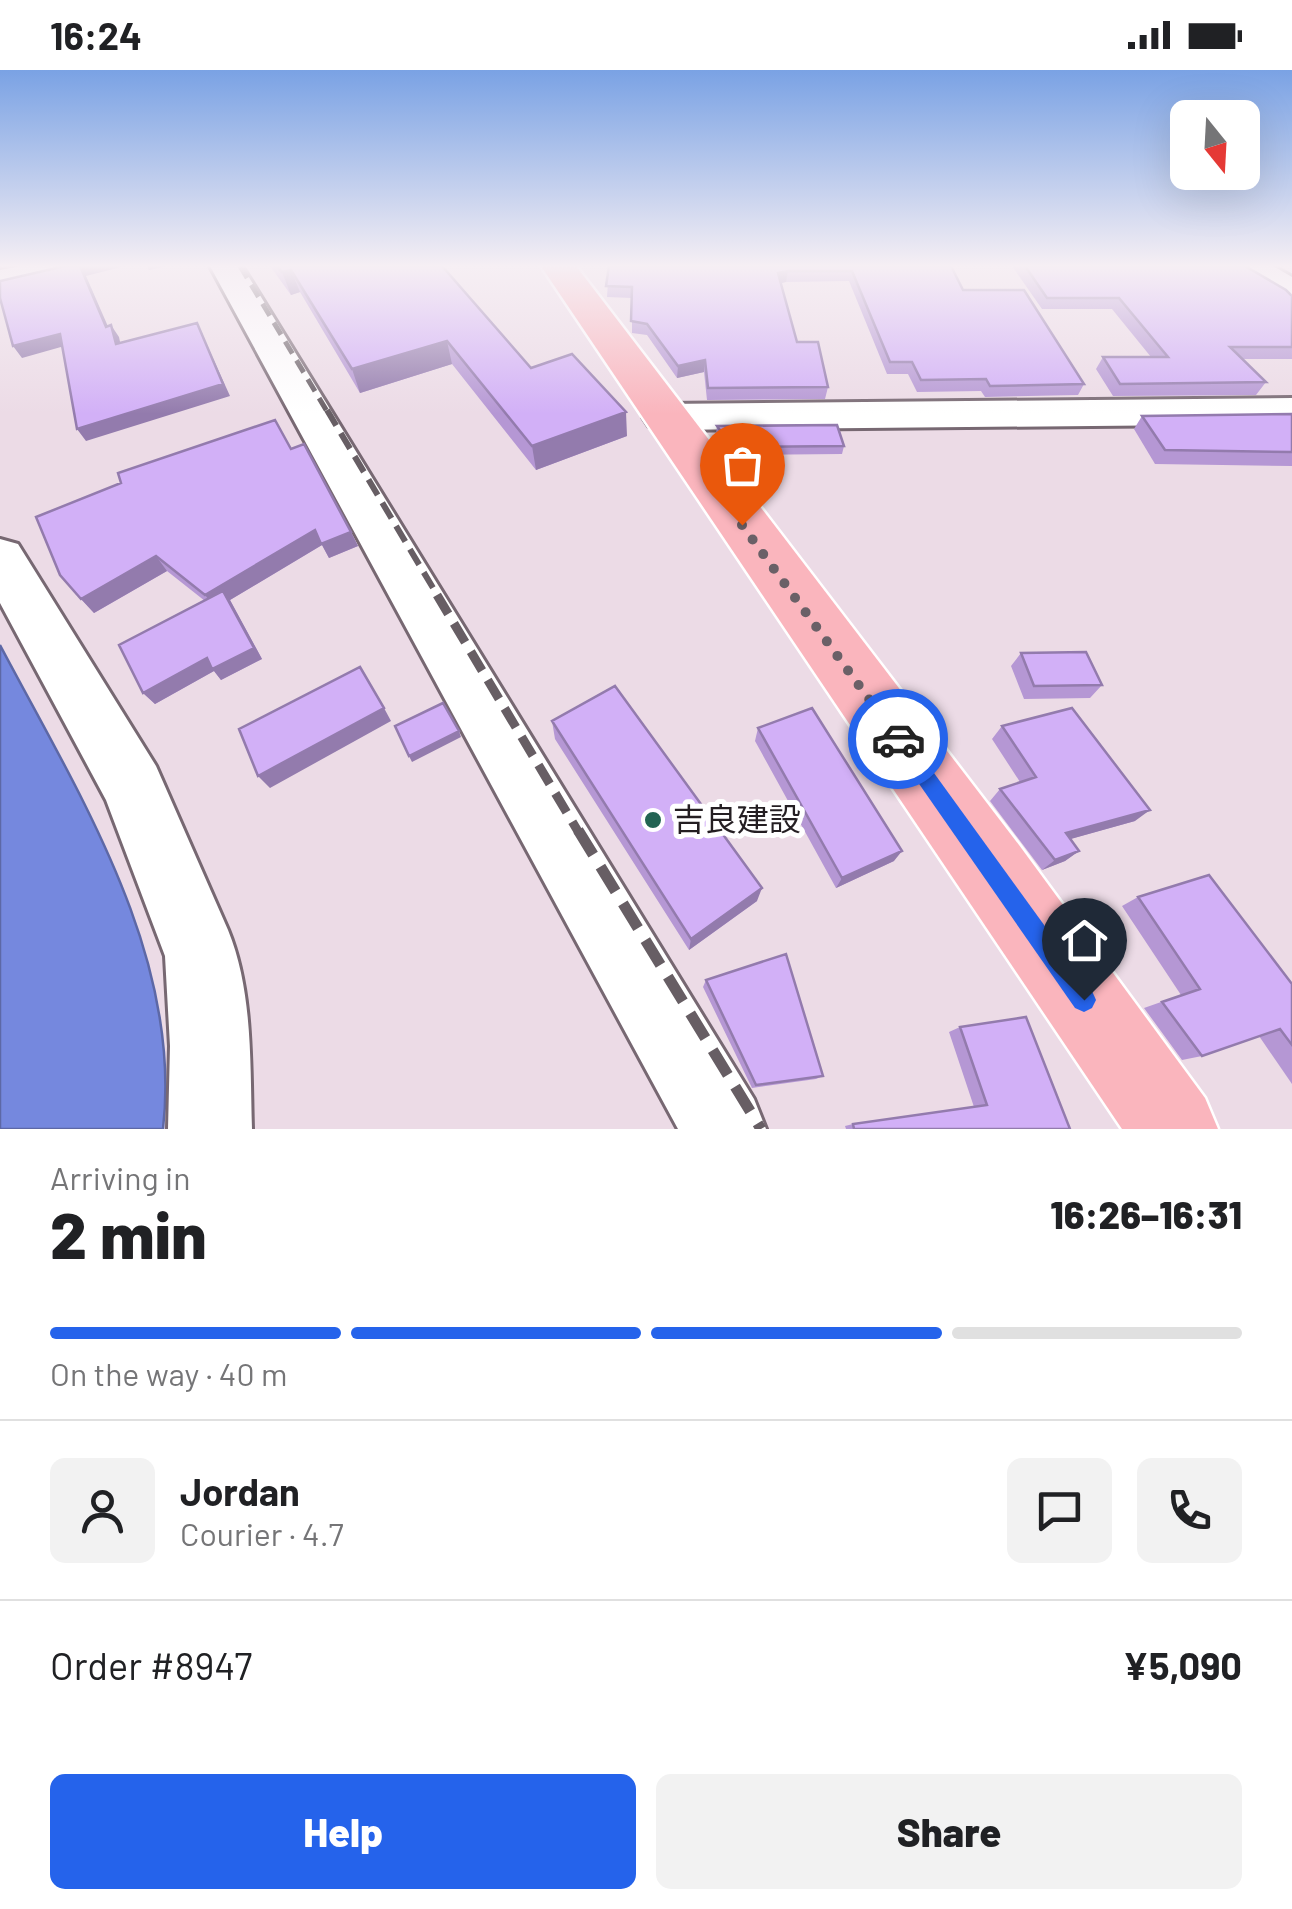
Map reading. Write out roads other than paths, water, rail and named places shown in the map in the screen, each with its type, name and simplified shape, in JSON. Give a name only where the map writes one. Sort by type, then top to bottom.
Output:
[{"type":"main road","points":[[593,315],[982,854],[1174,1129]]},
{"type":"street","points":[[255,315],[724,1129]]},
{"type":"street","points":[[664,416],[1292,411]]},
{"type":"street","points":[[0,557],[133,786],[202,956],[210,1046],[210,1129]]},
{"type":"water","points":[[0,645],[91,818],[141,939],[157,1001],[165,1065],[163,1129],[0,1129]]},
{"type":"railway","points":[[270,315],[328,413]]},
{"type":"railway","points":[[327,410],[439,598]]},
{"type":"railway","points":[[437,595],[579,833]]},
{"type":"railway","points":[[578,830],[761,1129]]},
{"type":"place","name":"吉良建設","points":[[653,820]]}]
